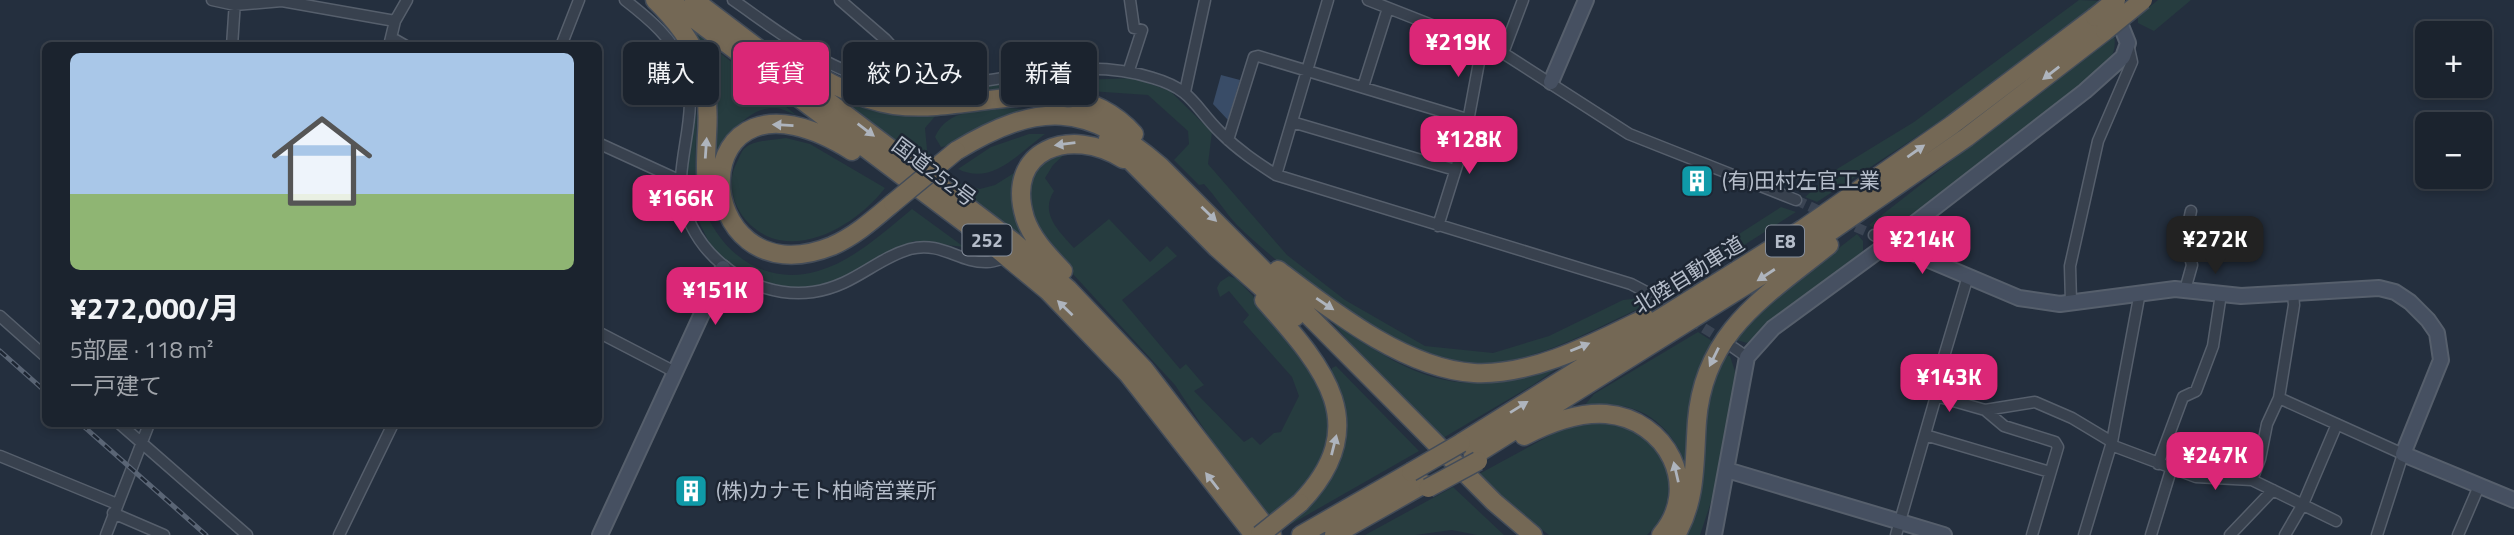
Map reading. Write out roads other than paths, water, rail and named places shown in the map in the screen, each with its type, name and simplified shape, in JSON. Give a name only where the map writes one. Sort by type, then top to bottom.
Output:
[{"type":"highway","points":[[655,0],[691,43],[704,71],[709,102],[705,166],[708,196],[718,221],[734,241],[770,261],[809,263],[849,249],[959,154],[1015,122],[1065,115],[1091,120],[1114,130],[1224,241],[1494,502],[1533,535]]},
{"type":"highway","name":"国道252号","points":[[669,0],[1009,257],[1048,291],[1103,346],[1254,535]]},
{"type":"highway","points":[[696,0],[818,77],[864,97],[894,105],[925,107],[1025,95],[1069,97],[1093,104],[1115,116],[1154,172]]},
{"type":"highway","name":"国道252号","points":[[696,0],[1043,267],[1119,341],[1272,535]]},
{"type":"highway","name":"北陸自動車道","points":[[1334,535],[1740,291],[1967,137],[2100,24],[2116,0]]},
{"type":"highway","name":"北陸自動車道","points":[[1471,453],[2100,24],[2143,0]]},
{"type":"highway","points":[[896,206],[834,245],[807,253],[777,252],[752,241],[733,224],[719,190],[720,166],[732,144],[752,128],[778,123],[809,129],[849,149],[1009,257]]},
{"type":"highway","points":[[1676,535],[1688,512],[1695,479],[1697,417],[1703,384],[1724,338],[1751,308],[1967,137]]},
{"type":"highway","points":[[1154,172],[1109,151],[1083,143],[1059,144],[1041,154],[1027,172],[1023,183],[1023,207],[1032,233],[1041,247],[1125,338],[1186,423]]},
{"type":"highway","points":[[1224,241],[1402,351],[1443,368],[1492,373],[1551,358],[1649,316],[1713,281],[1876,179]]},
{"type":"highway","points":[[1224,241],[1313,358],[1332,391],[1338,417],[1332,456],[1320,479],[1300,503],[1260,535]]},
{"type":"highway","points":[[1224,241],[1288,310],[1512,535]]},
{"type":"highway","points":[[1471,453],[1578,416],[1609,414],[1635,422],[1657,436],[1676,468],[1677,505],[1661,535]]},
{"type":"highway","points":[[1342,535],[1421,481]]},
{"type":"highway","name":"北陸自動車道","points":[[1309,531],[1421,481]]},
{"type":"street","points":[[212,0],[282,1],[395,21]]},
{"type":"street","points":[[391,42],[395,21],[407,0]]},
{"type":"street","points":[[563,42],[579,0]]},
{"type":"street","points":[[625,0],[658,28],[684,67],[690,90],[690,114],[681,181],[690,217],[699,237],[723,268],[766,289],[810,293],[834,288],[909,250],[935,247],[988,262],[1009,257]]},
{"type":"street","points":[[733,0],[748,5],[826,62],[843,69]]},
{"type":"street","points":[[840,0],[888,42]]},
{"type":"street","points":[[1129,70],[1142,30],[1134,28],[1130,0]]},
{"type":"street","points":[[1185,92],[1205,0]]},
{"type":"street","points":[[1276,174],[1328,0]]},
{"type":"street","points":[[1368,0],[1503,53],[1629,134],[1796,200]]},
{"type":"street","points":[[1503,53],[1522,0]]},
{"type":"street","points":[[1551,82],[1586,0]]},
{"type":"street","points":[[2071,302],[2070,266],[2098,141],[2132,62],[2128,43],[2110,0]]},
{"type":"street","points":[[232,42],[235,2]]},
{"type":"street","points":[[1363,87],[1388,8]]},
{"type":"street","points":[[1714,535],[1747,357],[1773,328],[1889,243],[2085,92],[2123,57],[2128,43]]},
{"type":"street","points":[[1438,226],[1455,170],[1482,46]]},
{"type":"street","points":[[1228,140],[1254,57],[1258,55],[1467,119]]},
{"type":"street","points":[[987,78],[1026,72],[1129,70],[1178,86],[1228,140],[1249,158],[1276,174],[1631,284],[1650,294]]},
{"type":"street","points":[[1292,122],[1455,170]]},
{"type":"street","points":[[602,145],[681,181]]},
{"type":"street","points":[[2185,290],[2192,265],[2185,239],[2192,211]]},
{"type":"street","points":[[1874,235],[2019,298],[2038,302],[2071,302],[2140,292],[2185,290],[2241,296],[2379,288],[2395,292],[2410,302],[2437,333],[2441,360],[2403,454],[2377,535]]},
{"type":"street","points":[[600,535],[723,268]]},
{"type":"street","points":[[1898,529],[1936,396],[1936,383],[1968,276]]},
{"type":"street","points":[[2084,535],[2111,444],[2140,292]]},
{"type":"street","points":[[2252,480],[2260,460],[2267,425],[2279,398],[2294,305],[2293,293]]},
{"type":"street","points":[[2158,464],[2183,397],[2196,391],[2213,346],[2221,294]]},
{"type":"street","points":[[0,316],[42,353]]},
{"type":"street","points":[[602,334],[675,372]]},
{"type":"street","points":[[1734,348],[1747,357]]},
{"type":"street","points":[[1936,396],[1985,411],[2004,426],[2055,442],[2058,447],[2032,535]]},
{"type":"street","points":[[2279,398],[2514,500]]},
{"type":"street","points":[[1985,411],[2035,402],[2071,418],[2111,444],[2171,470],[2196,477],[2252,480],[2336,521]]},
{"type":"street","points":[[2285,535],[2303,504],[2337,424]]},
{"type":"street","points":[[123,427],[247,535]]},
{"type":"street","points":[[106,535],[148,427]]},
{"type":"street","points":[[339,535],[392,427]]},
{"type":"street","points":[[1925,435],[2050,472]]},
{"type":"street","points":[[0,456],[115,508],[164,535]]},
{"type":"street","points":[[1727,470],[1898,529],[1944,535]]},
{"type":"street","points":[[2151,535],[2171,470]]},
{"type":"street","points":[[2458,535],[2479,486]]},
{"type":"street","points":[[2230,535],[2273,490]]},
{"type":"water","points":[[1221,75],[1240,80],[1228,120],[1213,104]]},
{"type":"tunnel","points":[[1796,200],[1828,215]]},
{"type":"tunnel","points":[[1842,221],[1874,235]]},
{"type":"tunnel","points":[[1650,294],[1675,310]]},
{"type":"tunnel","points":[[1691,320],[1728,343]]},
{"type":"railway","points":[[0,351],[42,388]]},
{"type":"railway","points":[[84,427],[206,535]]},
{"type":"place","name":"(有)田村左官工業","points":[[1697,181]]},
{"type":"place","name":"(株)カナモト柏崎営業所","points":[[691,491]]}]
